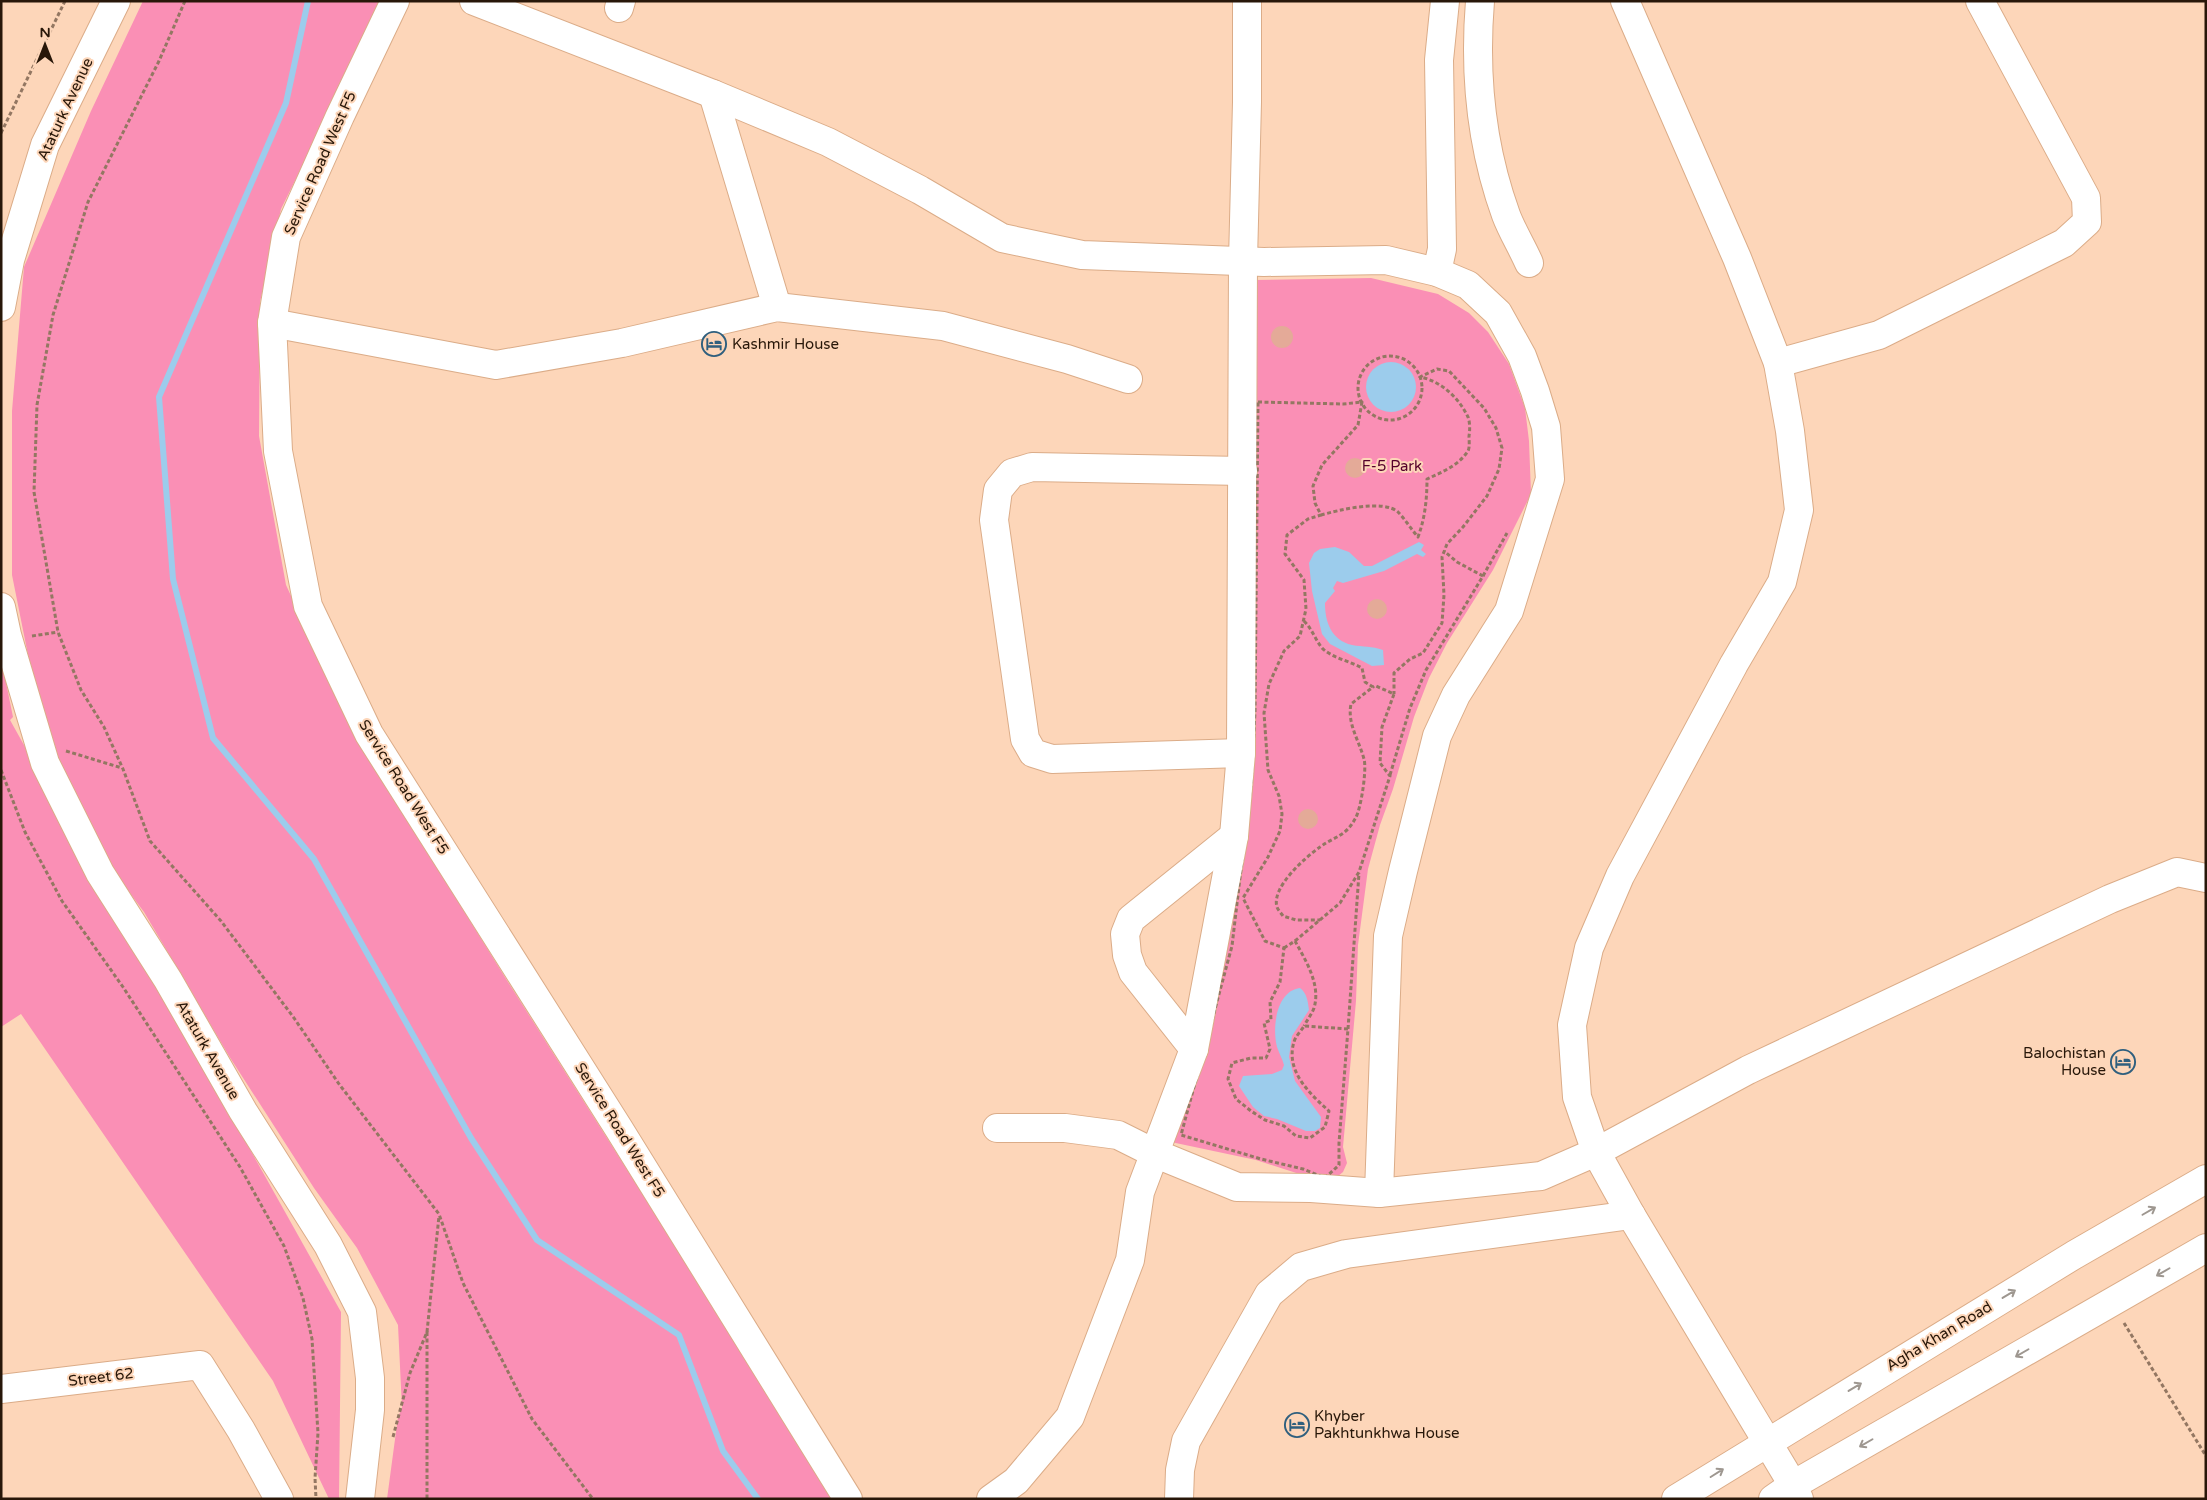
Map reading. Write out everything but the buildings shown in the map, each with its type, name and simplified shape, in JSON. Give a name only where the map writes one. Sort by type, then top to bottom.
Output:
[{"type":"street","name":"Ataturk Avenue","points":[[1,307],[10,260],[45,145],[116,1]]},
{"type":"street","name":"Service Road West F5","points":[[395,1],[340,116],[286,237],[272,323],[278,450],[308,606],[369,734],[619,1129],[848,1499]]},
{"type":"street","points":[[474,1],[713,94],[828,142],[920,190],[1002,238],[1082,255],[1243,261],[1386,260],[1437,272],[1468,286],[1498,313],[1522,356],[1546,427],[1550,479],[1509,611],[1456,695],[1437,736],[1403,871],[1388,936],[1379,1193]]},
{"type":"street","points":[[991,1499],[1016,1481],[1070,1417],[1130,1260],[1140,1192],[1194,1049],[1234,836],[1241,753],[1243,261],[1247,102],[1246,1]]},
{"type":"street","points":[[1437,272],[1442,249],[1439,60],[1445,1]]},
{"type":"street","points":[[1480,1],[1478,32],[1479,96],[1488,152],[1506,216],[1529,262]]},
{"type":"street","points":[[1625,1],[1738,258],[1778,363],[1790,431],[1799,510],[1782,582],[1734,664],[1620,876],[1589,948],[1572,1025],[1577,1097],[1596,1152],[1631,1215],[1766,1441],[1788,1494],[2111,1302],[2206,1248]]},
{"type":"street","points":[[1778,363],[1879,335],[2064,243],[2087,222],[2086,198],[1980,1]]},
{"type":"street","points":[[713,94],[777,307]]},
{"type":"street","points":[[272,323],[496,365],[622,343],[777,307],[943,326],[1067,359],[1128,379]]},
{"type":"street","points":[[1241,753],[1052,760],[1033,753],[1024,739],[994,520],[998,490],[1012,473],[1032,467],[1243,471]]},
{"type":"street","name":"Ataturk Avenue","points":[[1,606],[7,635],[44,763],[100,873],[168,980],[243,1112],[328,1245],[362,1312],[370,1378],[370,1410],[360,1499]]},
{"type":"street","points":[[1194,1049],[1133,972],[1127,954],[1125,934],[1132,919],[1234,836]]},
{"type":"street","points":[[997,1128],[1065,1128],[1118,1135],[1154,1153],[1237,1187],[1311,1188],[1379,1193],[1541,1176],[1596,1152],[1748,1070],[2110,899],[2177,872],[2206,878]]},
{"type":"street","name":"Agha Khan Road","points":[[1676,1499],[1766,1441],[2074,1255],[2206,1179]]},
{"type":"street","points":[[1179,1499],[1180,1470],[1186,1441],[1269,1294],[1302,1268],[1346,1254],[1631,1215]]},
{"type":"street","name":"Street 62","points":[[1,1389],[200,1366],[241,1430],[279,1499]]},
{"type":"path","points":[[1,133],[65,1]]},
{"type":"path","points":[[184,1],[159,61],[88,202],[53,315],[37,405],[34,492],[58,632],[81,690],[104,728],[123,768],[150,841],[221,922],[294,1018],[339,1084],[439,1214],[463,1283],[532,1419],[593,1499]]},
{"type":"path","points":[[1387,356],[1398,356],[1415,368],[1420,377],[1422,387],[1420,397],[1416,407],[1408,414],[1388,419],[1368,411],[1362,402],[1359,393],[1360,377],[1368,364],[1377,359],[1387,356]]},
{"type":"path","points":[[1390,776],[1380,763],[1382,727],[1394,694],[1394,673],[1410,659],[1423,653],[1442,623],[1444,595],[1442,557],[1444,551],[1447,544],[1487,496],[1499,469],[1502,448],[1496,428],[1484,408],[1449,371],[1437,369],[1420,377]]},
{"type":"path","points":[[1284,948],[1265,941],[1243,898],[1268,857],[1280,831],[1282,814],[1279,796],[1268,770],[1264,713],[1269,684],[1284,651],[1300,636],[1306,609],[1304,580],[1286,554],[1287,535],[1308,519],[1321,515],[1346,508],[1382,506],[1397,511],[1418,537],[1427,499],[1427,479],[1451,468],[1460,461],[1469,450],[1470,434],[1469,418],[1450,392],[1433,380],[1420,377]]},
{"type":"path","points":[[1359,872],[1340,1134],[1340,1165],[1325,1178],[1304,1169],[1261,1159],[1181,1135],[1232,946],[1250,794],[1255,712],[1258,402],[1343,404],[1362,402]]},
{"type":"path","points":[[1321,515],[1315,503],[1313,486],[1322,465],[1358,425],[1362,402]]},
{"type":"path","points":[[1284,948],[1340,903],[1359,872],[1410,708],[1426,670],[1483,576],[1510,527]]},
{"type":"path","points":[[1444,551],[1457,562],[1483,576]]},
{"type":"path","points":[[1304,621],[1312,629],[1322,647],[1329,653],[1362,668],[1365,682],[1373,687],[1376,686],[1394,694]]},
{"type":"path","points":[[1320,920],[1296,920],[1283,916],[1276,906],[1277,892],[1296,867],[1320,847],[1346,832],[1356,817],[1365,762],[1351,723],[1351,704],[1373,687]]},
{"type":"path","points":[[39,743],[123,768]]},
{"type":"path","points":[[1,770],[25,832],[62,901],[123,987],[240,1167],[284,1246],[304,1298],[312,1339],[317,1416],[316,1499]]},
{"type":"path","points":[[1284,948],[1280,982],[1270,1002],[1271,1020],[1264,1023],[1270,1049],[1266,1058],[1250,1058],[1232,1063],[1228,1079],[1236,1099],[1251,1111],[1266,1120],[1284,1126],[1296,1136],[1310,1138],[1325,1127],[1329,1111],[1301,1082],[1292,1063],[1294,1042],[1314,1009],[1316,993],[1312,977],[1295,941]]},
{"type":"path","points":[[1304,1026],[1348,1029]]},
{"type":"path","points":[[427,1499],[427,1332],[439,1214]]},
{"type":"path","points":[[2111,1302],[2206,1456]]},
{"type":"path","points":[[391,1441],[410,1373],[427,1332]]},
{"type":"green space","points":[[143,1],[384,1],[281,209],[260,302],[259,436],[286,585],[356,737],[508,982],[836,1499],[387,1499],[398,1417],[402,1408],[398,1325],[357,1248],[314,1188],[229,1056],[144,912],[108,864],[46,745],[12,575],[12,411],[24,267],[91,111]]},
{"type":"green space","name":"F-5 Park","points":[[1371,278],[1438,294],[1469,313],[1488,332],[1509,364],[1525,408],[1529,441],[1531,494],[1493,570],[1447,643],[1429,678],[1414,717],[1393,789],[1380,825],[1368,869],[1358,945],[1356,1001],[1343,1147],[1347,1163],[1343,1172],[1332,1181],[1318,1180],[1256,1160],[1171,1142],[1221,963],[1255,280]]},
{"type":"green space","points":[[1,658],[13,717],[10,720],[341,1312],[339,1499],[329,1499],[273,1381],[21,1014],[1,1027]]},
{"type":"water","points":[[1391,362],[1405,366],[1412,373],[1416,387],[1412,401],[1405,408],[1391,412],[1377,408],[1370,401],[1366,387],[1370,373],[1377,366]]},
{"type":"water","points":[[1419,542],[1424,545],[1421,550],[1426,554],[1423,557],[1417,554],[1384,571],[1343,583],[1337,581],[1333,588],[1335,591],[1325,603],[1326,617],[1334,635],[1345,643],[1383,650],[1384,665],[1372,666],[1330,644],[1322,634],[1312,591],[1309,563],[1314,553],[1320,549],[1335,547],[1349,552],[1364,566],[1372,566]]},
{"type":"water","points":[[1300,988],[1306,995],[1309,1010],[1292,1036],[1289,1057],[1295,1081],[1321,1117],[1320,1128],[1315,1131],[1306,1131],[1277,1119],[1264,1116],[1253,1107],[1239,1086],[1243,1076],[1272,1074],[1282,1070],[1284,1065],[1277,1047],[1275,1030],[1278,1011],[1286,996]]},
{"type":"waterway","points":[[308,1],[286,103],[159,397],[173,579],[213,738],[314,859],[471,1138],[537,1240],[679,1335],[723,1451],[758,1499]]},
{"type":"place","name":"Kashmir House","points":[[714,344]]},
{"type":"place","name":"Balochistan House","points":[[2123,1062]]},
{"type":"place","name":"Khyber Pakhtunkhwa House","points":[[1297,1425]]}]
